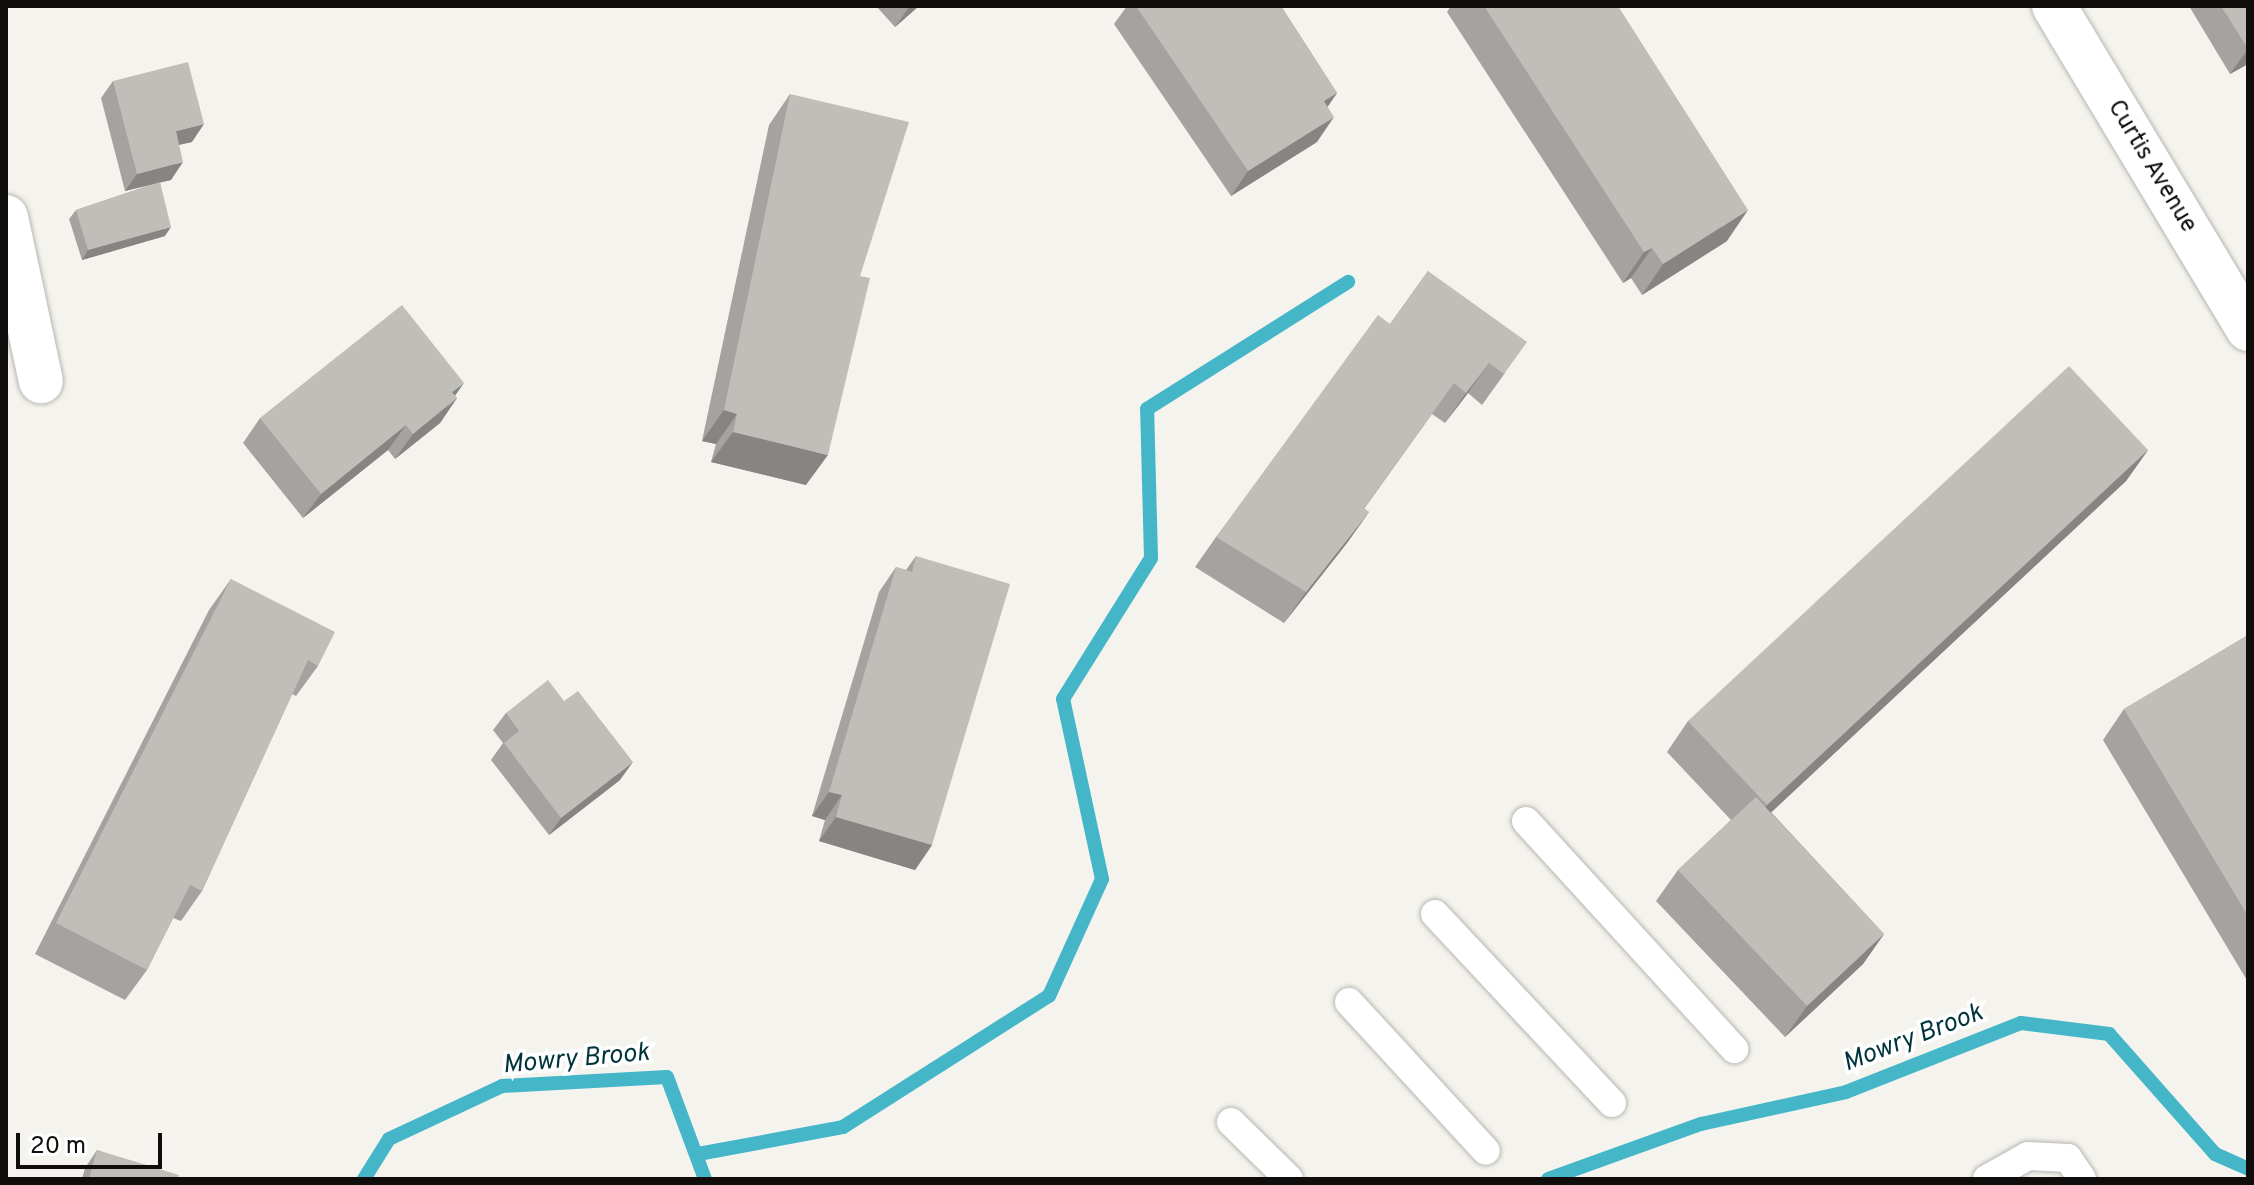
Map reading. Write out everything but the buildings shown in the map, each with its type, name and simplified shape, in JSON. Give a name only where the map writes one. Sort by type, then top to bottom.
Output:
[{"type":"street","name":"Curtis Avenue","points":[[2054,6],[2248,329]]},
{"type":"street","points":[[6,217],[41,381]]},
{"type":"lane","points":[[1526,821],[1734,1049]]},
{"type":"lane","points":[[1435,914],[1612,1103]]},
{"type":"lane","points":[[1349,1002],[1486,1151]]},
{"type":"lane","points":[[1231,1122],[1289,1179]]},
{"type":"lane","points":[[1987,1179],[2028,1156],[2068,1158],[2082,1179]]},
{"type":"waterway","points":[[698,1154],[843,1127],[1049,996],[1102,879],[1063,699],[1151,558],[1147,409],[1348,282]]},
{"type":"waterway","name":"Mowry Brook","points":[[1548,1179],[1701,1124],[1846,1092],[2021,1023],[2109,1034],[2215,1154],[2248,1169]]},
{"type":"waterway","name":"Mowry Brook","points":[[364,1179],[389,1139],[502,1086],[667,1077],[705,1179]]}]
